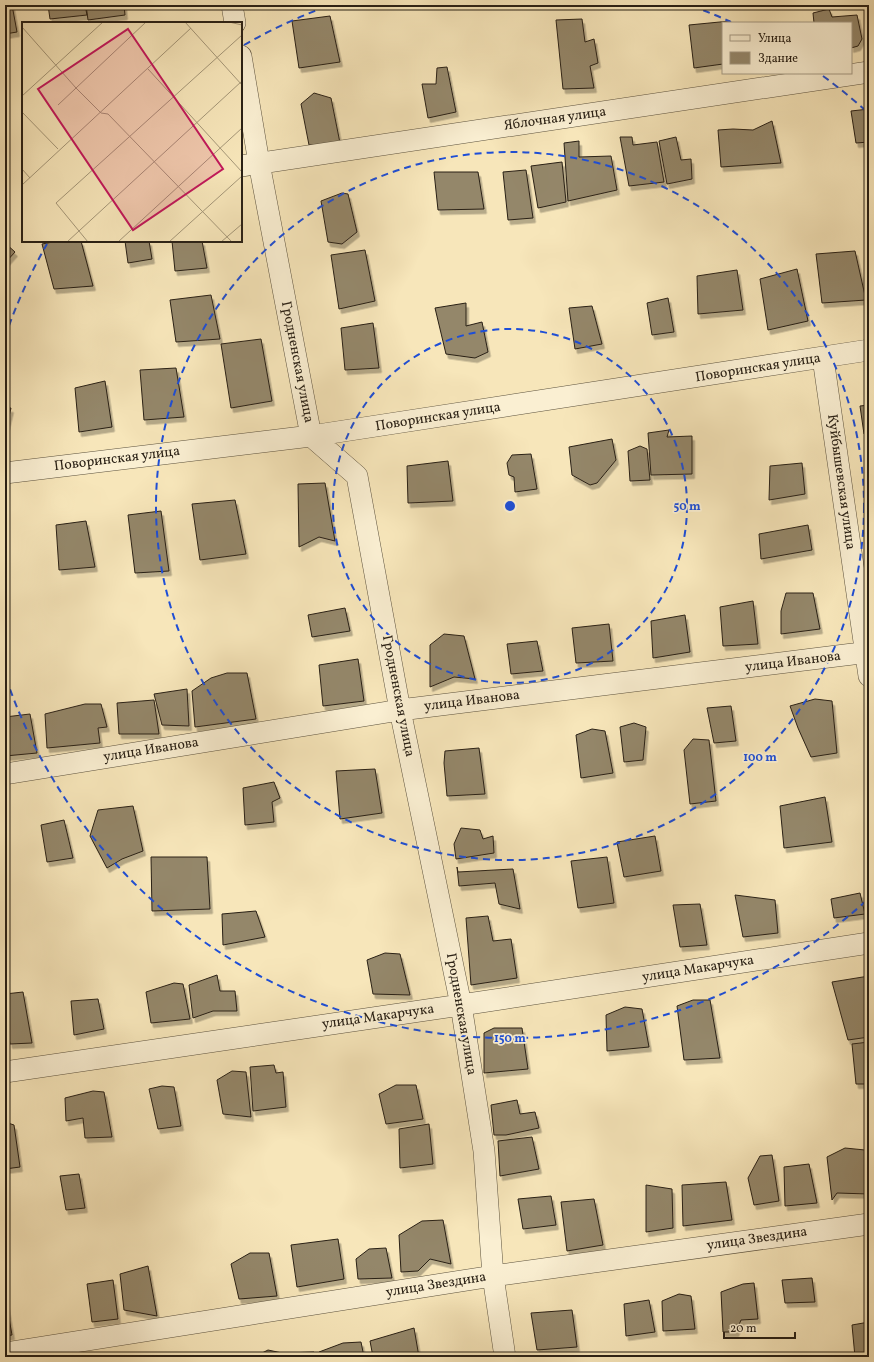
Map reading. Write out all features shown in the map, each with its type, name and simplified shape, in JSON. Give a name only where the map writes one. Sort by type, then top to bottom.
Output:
[{"type":"street","points":[[232,5],[235,22]]},
{"type":"street","name":"Гродненская улица","points":[[242,68],[250,165],[311,436],[357,476],[400,710],[461,1005],[484,1151],[493,1276],[505,1357]]},
{"type":"street","name":"Яблочная улица","points":[[250,165],[869,72]]},
{"type":"street","name":"Поворинская улица","points":[[5,473],[311,436],[869,350]]},
{"type":"street","name":"Куйбышевская улица","points":[[823,358],[867,652],[869,676]]},
{"type":"street","name":"улица Иванова","points":[[5,774],[400,710],[867,652]]},
{"type":"street","name":"улица Макарчука","points":[[5,1072],[869,943]]},
{"type":"street","name":"улица Звездина","points":[[5,1353],[493,1276],[869,1224]]},
{"type":"building","points":[[5,5],[12,5],[17,32],[5,34]]},
{"type":"building","points":[[48,5],[85,5],[87,15],[50,19]]},
{"type":"building","points":[[86,5],[124,5],[125,15],[88,20]]},
{"type":"building","points":[[829,9],[832,17],[857,15],[862,39],[858,46],[852,48],[852,22],[814,22],[813,13]]},
{"type":"building","points":[[330,16],[340,62],[299,68],[292,21]]},
{"type":"building","points":[[582,19],[585,42],[594,39],[598,63],[590,66],[594,88],[563,89],[556,20]]},
{"type":"building","points":[[730,21],[722,22],[722,64],[694,68],[689,25]]},
{"type":"building","points":[[447,67],[456,112],[428,118],[422,84],[436,84],[437,68]]},
{"type":"building","points":[[314,93],[331,98],[340,143],[309,145],[301,104]]},
{"type":"building","points":[[869,109],[869,142],[856,143],[851,111]]},
{"type":"building","points":[[772,121],[781,163],[721,167],[718,130],[753,130]]},
{"type":"building","points":[[620,137],[632,137],[633,145],[657,142],[664,182],[629,186]]},
{"type":"building","points":[[676,137],[681,160],[691,159],[692,179],[667,184],[659,141]]},
{"type":"building","points":[[579,141],[579,157],[611,156],[617,190],[568,201],[564,143]]},
{"type":"building","points":[[562,162],[566,202],[538,208],[531,166]]},
{"type":"building","points":[[526,170],[533,218],[508,220],[503,172]]},
{"type":"building","points":[[434,172],[478,172],[484,209],[438,210]]},
{"type":"building","points":[[342,193],[348,194],[357,232],[342,244],[328,242],[321,201]]},
{"type":"building","points":[[53,242],[81,242],[93,286],[54,289],[42,244]]},
{"type":"building","points":[[125,242],[149,242],[152,259],[128,263]]},
{"type":"building","points":[[172,242],[202,242],[207,268],[175,271]]},
{"type":"building","points":[[5,243],[15,252],[5,263]]},
{"type":"building","points":[[365,250],[375,301],[339,309],[331,255]]},
{"type":"building","points":[[855,251],[866,300],[822,303],[816,254]]},
{"type":"building","points":[[797,269],[808,321],[768,330],[760,279]]},
{"type":"building","points":[[737,270],[743,310],[698,314],[697,276]]},
{"type":"building","points":[[211,295],[220,339],[176,342],[170,300]]},
{"type":"building","points":[[668,298],[674,332],[652,335],[647,303]]},
{"type":"building","points":[[466,303],[466,326],[482,322],[488,352],[475,358],[446,354],[435,308]]},
{"type":"building","points":[[592,306],[602,344],[575,349],[569,308]]},
{"type":"building","points":[[373,323],[379,368],[345,370],[341,328]]},
{"type":"building","points":[[261,339],[272,401],[231,408],[221,344]]},
{"type":"building","points":[[176,368],[184,417],[144,420],[140,370]]},
{"type":"building","points":[[105,381],[112,427],[79,432],[75,388]]},
{"type":"building","points":[[869,405],[869,434],[864,434],[860,406]]},
{"type":"building","points":[[5,408],[11,408],[5,433]]},
{"type":"building","points":[[669,430],[667,437],[692,436],[692,474],[651,475],[648,433]]},
{"type":"building","points":[[612,439],[616,460],[597,483],[590,485],[572,475],[569,447]]},
{"type":"building","points":[[640,446],[647,449],[650,480],[630,481],[628,451]]},
{"type":"building","points":[[531,454],[537,489],[515,492],[514,477],[509,475],[507,463],[512,455]]},
{"type":"building","points":[[448,461],[453,501],[408,503],[407,466]]},
{"type":"building","points":[[802,463],[805,494],[769,500],[770,466]]},
{"type":"building","points":[[325,483],[335,541],[319,537],[299,547],[298,484]]},
{"type":"building","points":[[235,500],[246,554],[200,560],[192,504]]},
{"type":"building","points":[[161,511],[169,571],[135,573],[128,515]]},
{"type":"building","points":[[86,521],[95,567],[59,570],[56,525]]},
{"type":"building","points":[[808,525],[812,550],[761,559],[759,534]]},
{"type":"building","points":[[786,593],[813,593],[820,629],[781,634],[781,611]]},
{"type":"building","points":[[753,601],[758,644],[723,646],[720,607]]},
{"type":"building","points":[[345,608],[350,631],[312,637],[308,615]]},
{"type":"building","points":[[685,615],[690,652],[653,658],[651,621]]},
{"type":"building","points":[[609,624],[613,661],[576,663],[572,628]]},
{"type":"building","points":[[444,634],[464,636],[475,679],[454,677],[430,687],[430,645]]},
{"type":"building","points":[[537,641],[543,671],[511,674],[507,644]]},
{"type":"building","points":[[358,659],[364,701],[323,706],[319,665]]},
{"type":"building","points":[[227,673],[247,673],[256,719],[195,727],[192,691],[211,678]]},
{"type":"building","points":[[187,689],[189,726],[162,725],[154,694]]},
{"type":"building","points":[[815,699],[832,701],[837,753],[811,757],[798,728],[790,706]]},
{"type":"building","points":[[154,700],[159,734],[119,734],[117,703]]},
{"type":"building","points":[[85,704],[101,704],[107,727],[98,728],[100,743],[47,748],[45,714]]},
{"type":"building","points":[[731,706],[736,741],[714,743],[707,708]]},
{"type":"building","points":[[30,714],[37,753],[5,756],[5,717]]},
{"type":"building","points":[[634,723],[646,727],[643,760],[624,762],[620,727]]},
{"type":"building","points":[[592,729],[605,731],[613,773],[581,778],[576,735]]},
{"type":"building","points":[[693,739],[709,740],[716,801],[690,804],[684,750]]},
{"type":"building","points":[[479,748],[485,794],[447,796],[444,763],[445,751]]},
{"type":"building","points":[[375,769],[382,813],[340,819],[336,771]]},
{"type":"building","points":[[274,782],[280,798],[272,802],[274,822],[245,825],[243,788]]},
{"type":"building","points":[[825,797],[832,842],[784,848],[780,806]]},
{"type":"building","points":[[133,806],[143,851],[122,859],[107,868],[90,836],[98,810]]},
{"type":"building","points":[[64,820],[73,858],[47,862],[41,825]]},
{"type":"building","points":[[461,828],[480,830],[483,839],[493,836],[494,853],[456,859],[454,844]]},
{"type":"building","points":[[655,836],[661,871],[624,877],[617,842]]},
{"type":"building","points":[[151,857],[207,857],[210,909],[152,911]]},
{"type":"building","points":[[607,857],[614,903],[578,908],[571,861]]},
{"type":"building","points":[[457,867],[458,872],[513,869],[520,909],[499,904],[495,883],[459,886]]},
{"type":"building","points":[[860,893],[865,914],[834,918],[831,899]]},
{"type":"building","points":[[735,895],[775,900],[778,933],[743,937]]},
{"type":"building","points":[[700,904],[707,945],[680,947],[673,905]]},
{"type":"building","points":[[256,911],[265,937],[223,945],[222,914]]},
{"type":"building","points":[[488,916],[493,941],[511,939],[517,978],[471,985],[466,918]]},
{"type":"building","points":[[385,953],[400,954],[410,995],[373,994],[367,960]]},
{"type":"building","points":[[217,975],[220,991],[235,991],[237,1011],[213,1011],[193,1018],[189,985]]},
{"type":"building","points":[[869,976],[869,1037],[848,1040],[832,982]]},
{"type":"building","points":[[174,983],[183,984],[190,1019],[151,1023],[146,992]]},
{"type":"building","points":[[23,992],[32,1043],[10,1044],[5,1011],[5,994]]},
{"type":"building","points":[[98,999],[104,1029],[74,1035],[71,1001]]},
{"type":"building","points":[[693,1000],[710,1000],[720,1058],[684,1060],[677,1006]]},
{"type":"building","points":[[625,1007],[642,1009],[649,1047],[607,1051],[606,1015]]},
{"type":"building","points":[[494,1028],[522,1028],[528,1069],[484,1073],[484,1033]]},
{"type":"building","points":[[869,1042],[869,1084],[856,1084],[852,1044]]},
{"type":"building","points":[[274,1065],[276,1073],[283,1072],[286,1107],[253,1111],[250,1067]]},
{"type":"building","points":[[232,1071],[246,1072],[251,1117],[223,1114],[217,1080]]},
{"type":"building","points":[[396,1085],[416,1085],[423,1119],[386,1124],[379,1094]]},
{"type":"building","points":[[162,1086],[174,1087],[181,1126],[158,1129],[149,1089]]},
{"type":"building","points":[[93,1091],[104,1092],[112,1137],[85,1138],[83,1118],[66,1121],[65,1098]]},
{"type":"building","points":[[517,1100],[520,1114],[535,1112],[539,1128],[506,1135],[494,1135],[491,1105]]},
{"type":"building","points":[[5,1122],[14,1125],[20,1167],[5,1169]]},
{"type":"building","points":[[429,1124],[433,1164],[400,1168],[399,1129]]},
{"type":"building","points":[[532,1137],[539,1169],[500,1176],[498,1141]]},
{"type":"building","points":[[845,1148],[865,1150],[869,1177],[869,1194],[837,1193],[832,1200],[827,1157]]},
{"type":"building","points":[[772,1155],[779,1201],[754,1205],[748,1178],[760,1156]]},
{"type":"building","points":[[809,1164],[817,1203],[785,1206],[784,1167]]},
{"type":"building","points":[[79,1174],[85,1208],[66,1210],[60,1176]]},
{"type":"building","points":[[726,1182],[732,1220],[683,1226],[682,1185]]},
{"type":"building","points":[[646,1185],[672,1189],[673,1228],[646,1232]]},
{"type":"building","points":[[551,1196],[556,1225],[523,1229],[518,1199]]},
{"type":"building","points":[[594,1199],[603,1245],[567,1251],[561,1202]]},
{"type":"building","points":[[443,1220],[451,1264],[430,1259],[418,1271],[401,1272],[399,1235],[422,1221]]},
{"type":"building","points":[[338,1239],[344,1279],[297,1287],[291,1245]]},
{"type":"building","points":[[386,1248],[392,1278],[358,1279],[356,1259],[369,1249]]},
{"type":"building","points":[[250,1253],[269,1253],[277,1296],[239,1299],[231,1264]]},
{"type":"building","points":[[148,1266],[157,1316],[124,1310],[120,1274]]},
{"type":"building","points":[[812,1278],[815,1302],[785,1303],[782,1280]]},
{"type":"building","points":[[113,1280],[118,1319],[92,1322],[87,1284]]},
{"type":"building","points":[[754,1283],[758,1319],[741,1320],[736,1332],[723,1332],[721,1292],[743,1284]]},
{"type":"building","points":[[679,1294],[691,1296],[695,1329],[663,1331],[662,1301]]},
{"type":"building","points":[[649,1300],[655,1332],[626,1336],[624,1304]]},
{"type":"building","points":[[5,1301],[12,1335],[5,1336]]},
{"type":"building","points":[[572,1310],[577,1347],[537,1350],[531,1313]]},
{"type":"building","points":[[869,1322],[869,1357],[855,1357],[852,1325]]},
{"type":"building","points":[[414,1328],[419,1357],[373,1357],[370,1341]]},
{"type":"building","points":[[361,1342],[364,1357],[320,1357],[319,1352],[343,1343]]},
{"type":"building","points":[[268,1350],[282,1353],[283,1357],[254,1357]]},
{"type":"building","points":[[314,1352],[315,1357],[287,1357],[286,1353]]}]
